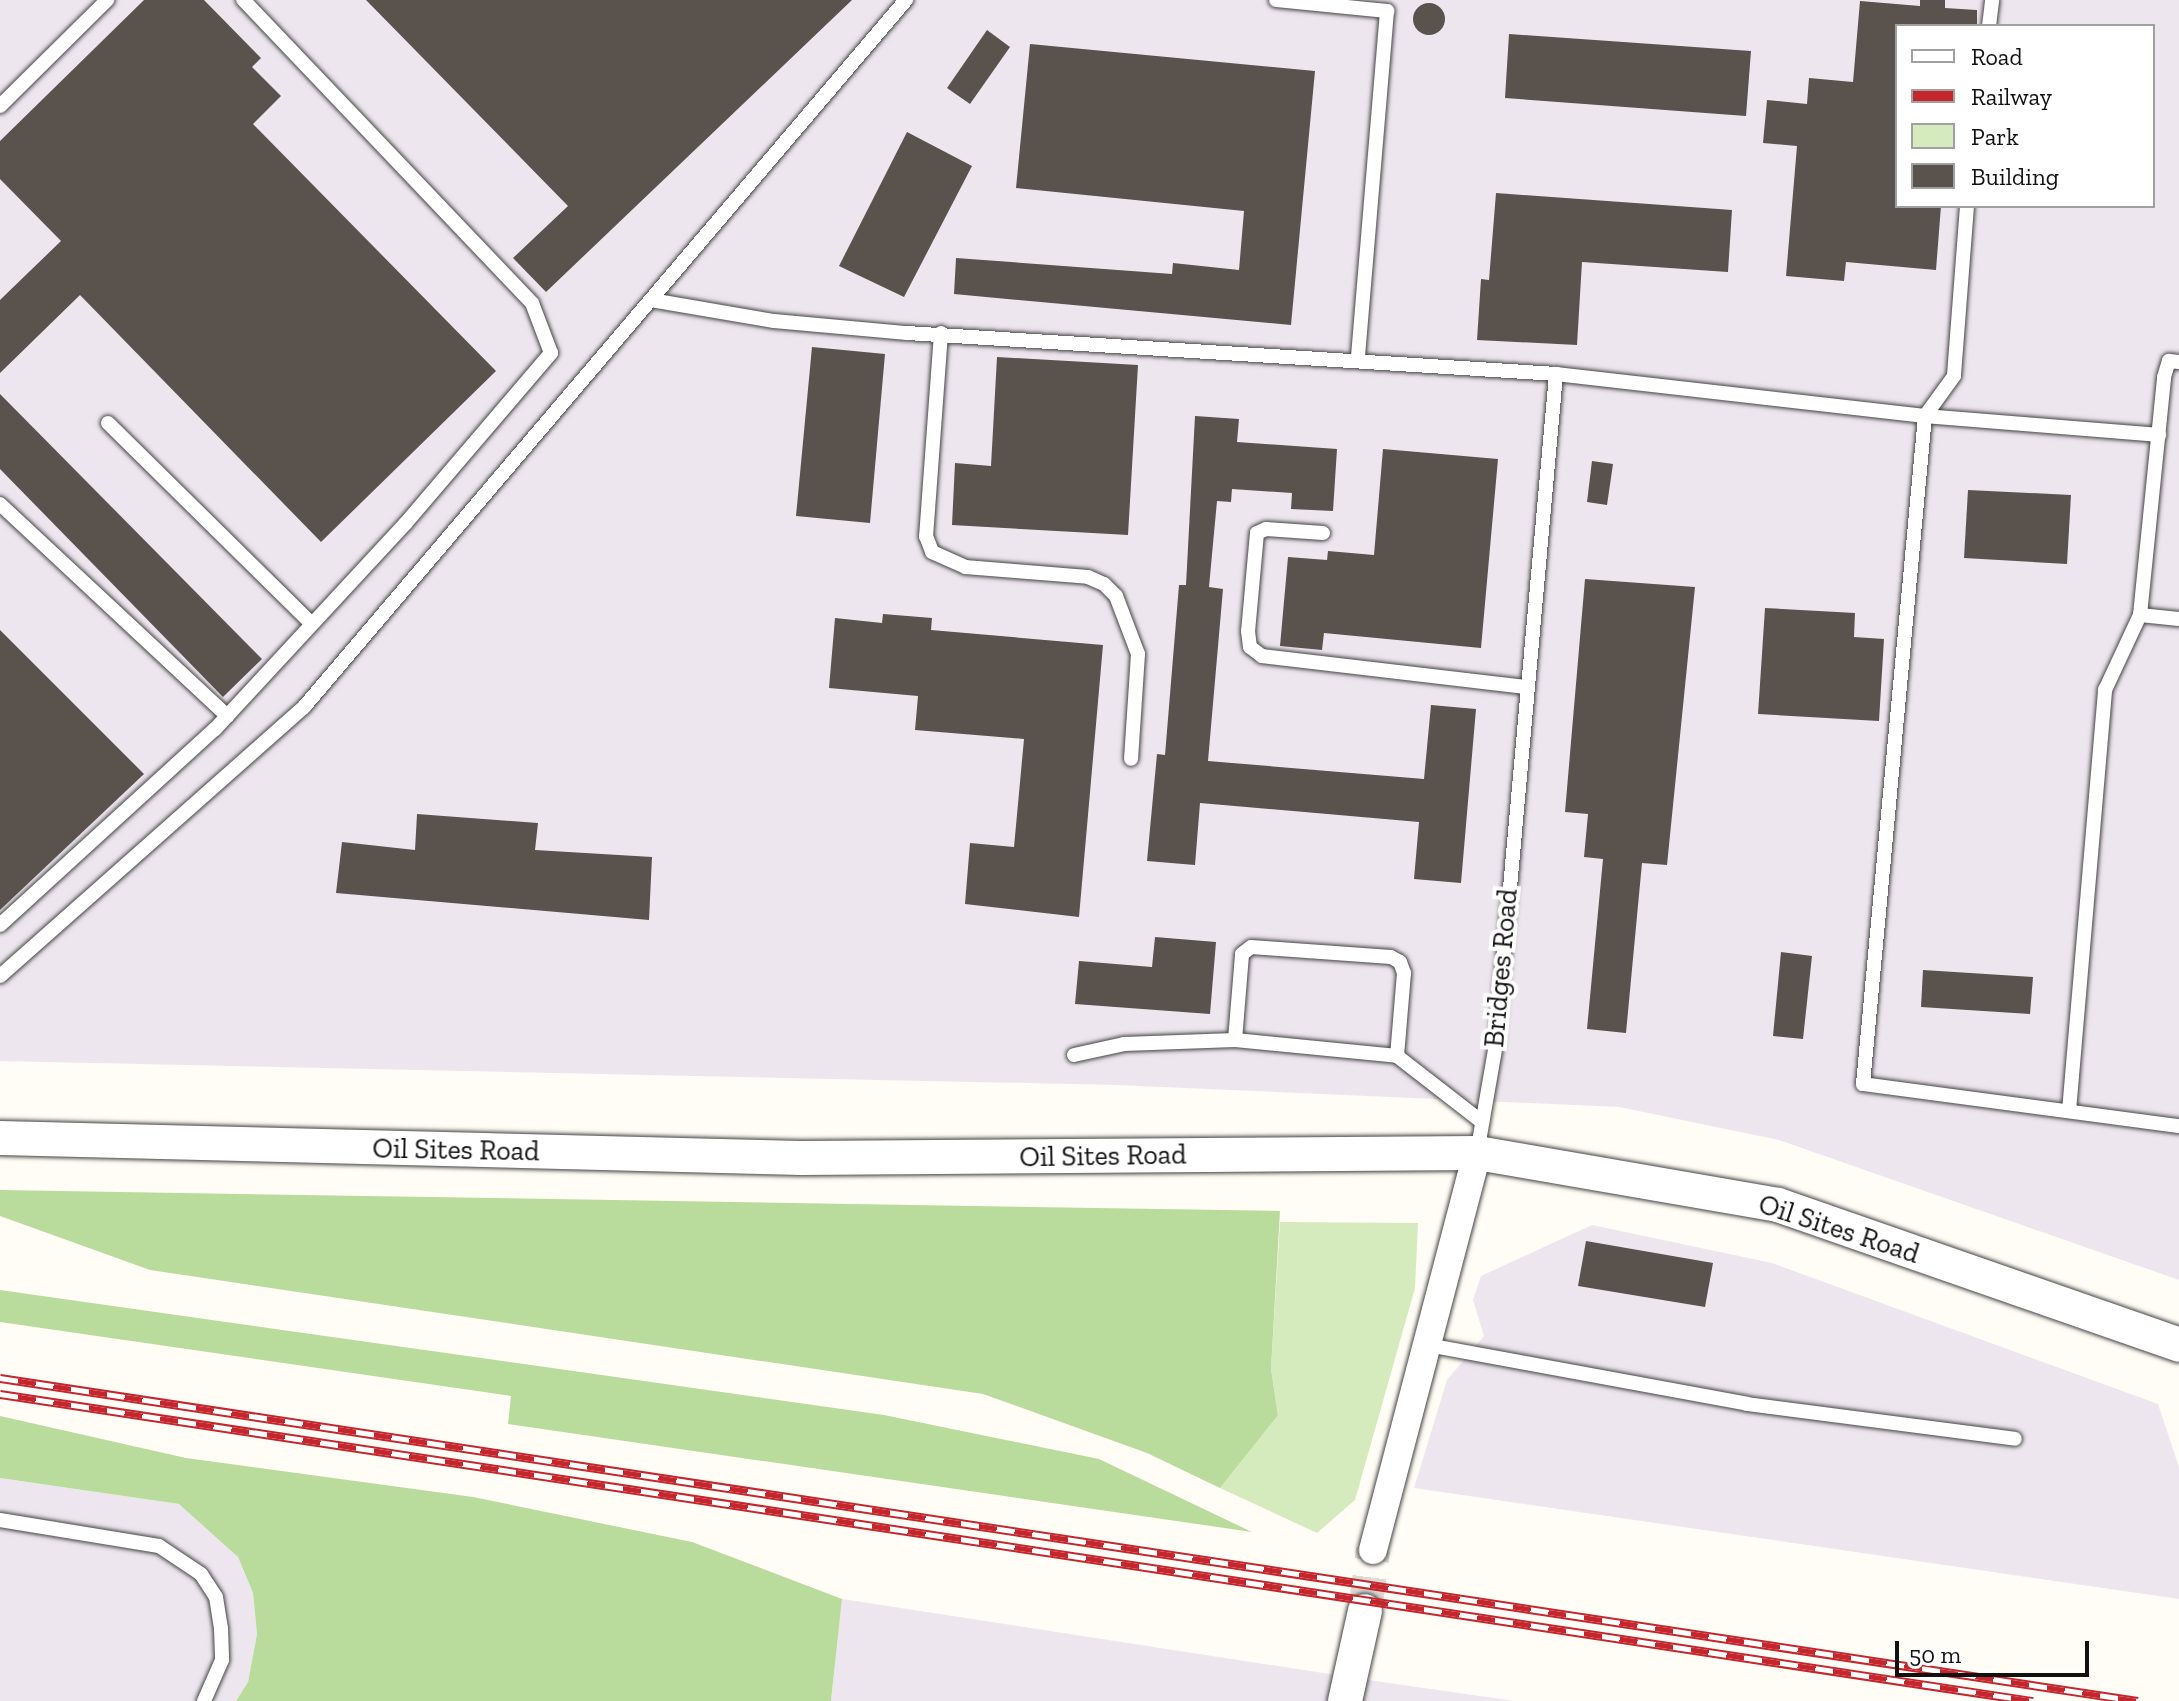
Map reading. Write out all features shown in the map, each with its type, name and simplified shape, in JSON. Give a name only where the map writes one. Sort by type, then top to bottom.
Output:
[{"type":"street","name":"Oil Sites Road","points":[[0,1138],[801,1158],[1479,1138],[1778,1205],[2179,1345]]},
{"type":"street","name":"Bridges Road","points":[[1373,1550],[1479,1138]]},
{"type":"street","points":[[1345,1701],[1365,1611]]},
{"type":"lane","points":[[0,106],[107,0]]},
{"type":"lane","points":[[0,925],[227,716],[551,353],[532,303],[243,0]]},
{"type":"lane","points":[[0,976],[304,707],[906,0]]},
{"type":"lane","points":[[1276,0],[1388,5],[1358,360]]},
{"type":"lane","points":[[1989,24],[1992,0]]},
{"type":"lane","points":[[1967,208],[1954,376],[1925,416],[1863,1084],[2179,1126]]},
{"type":"lane","points":[[651,300],[774,321],[1556,374],[1925,416],[2159,435]]},
{"type":"lane","points":[[941,333],[926,536],[932,552],[965,567],[1088,577],[1110,590],[1138,654],[1131,759]]},
{"type":"lane","points":[[2069,1111],[2105,690],[2140,615],[2164,377],[2169,361],[2179,362]]},
{"type":"lane","name":"Bridges Road","points":[[1479,1138],[1496,1044],[1556,374]]},
{"type":"lane","points":[[108,423],[312,624]]},
{"type":"lane","points":[[0,504],[227,716]]},
{"type":"lane","points":[[1323,533],[1266,529],[1257,533],[1248,631],[1250,647],[1262,656],[1527,687]]},
{"type":"lane","points":[[2140,615],[2179,619]]},
{"type":"lane","points":[[1235,1040],[1242,954],[1251,947],[1391,957],[1400,962],[1404,973],[1397,1056]]},
{"type":"lane","points":[[1074,1055],[1124,1044],[1235,1040],[1397,1056],[1479,1138]]},
{"type":"lane","points":[[1427,1345],[1747,1404],[2015,1439]]},
{"type":"lane","points":[[0,1520],[159,1546],[201,1574],[216,1597],[222,1660],[204,1701]]},
{"type":"shaded area","points":[[0,0],[2179,0],[2179,1280],[1779,1140],[1619,1107],[1115,1085],[0,1061]]},
{"type":"shaded area","points":[[1592,1225],[1772,1263],[2158,1404],[2179,1467],[2179,1599],[1414,1488],[1447,1380],[1484,1336],[1473,1300],[1481,1276]]},
{"type":"shaded area","points":[[0,1478],[179,1504],[211,1528],[238,1557],[253,1593],[257,1634],[248,1682],[236,1701],[0,1701]]},
{"type":"shaded area","points":[[842,1599],[1375,1681],[1515,1701],[831,1701]]},
{"type":"green space","points":[[0,1190],[1280,1211],[1271,1369],[1278,1415],[1220,1488],[1147,1453],[983,1394],[150,1270],[0,1216]]},
{"type":"green space","points":[[1280,1222],[1418,1223],[1415,1288],[1355,1500],[1317,1533],[1220,1488],[1278,1414],[1271,1369]]},
{"type":"green space","points":[[0,1290],[884,1415],[1099,1459],[1252,1532],[508,1424],[511,1396],[0,1322]]},
{"type":"green space","points":[[0,1416],[186,1458],[473,1497],[692,1542],[842,1599],[831,1701],[236,1701],[248,1682],[257,1634],[253,1593],[238,1557],[179,1504],[0,1478]]},
{"type":"building","points":[[144,0],[204,0],[261,58],[252,67],[281,96],[253,124],[496,371],[321,542],[80,295],[0,373],[0,300],[61,241],[0,179],[0,141]]},
{"type":"building","points":[[366,0],[852,0],[546,292],[513,258],[568,206]]},
{"type":"building","points":[[1920,0],[1945,0],[1945,8],[1977,10],[1977,24],[1895,24],[1895,208],[1941,208],[1936,270],[1846,262],[1844,281],[1786,276],[1797,146],[1763,143],[1767,100],[1807,104],[1809,78],[1853,82],[1860,1],[1920,6]]},
{"type":"building","points":[[1429,3],[1441,7],[1445,19],[1441,31],[1429,35],[1417,31],[1413,19],[1417,7]]},
{"type":"building","points":[[987,30],[1010,47],[970,104],[947,88]]},
{"type":"building","points":[[1509,34],[1751,51],[1746,116],[1505,98]]},
{"type":"building","points":[[1030,44],[1315,71],[1291,325],[954,294],[956,258],[1172,274],[1173,263],[1239,270],[1244,211],[1016,188]]},
{"type":"building","points":[[907,132],[972,166],[904,297],[839,266]]},
{"type":"building","points":[[1496,193],[1732,210],[1728,272],[1582,262],[1577,345],[1477,340],[1481,279],[1489,280]]},
{"type":"building","points":[[812,347],[885,354],[870,523],[796,516]]},
{"type":"building","points":[[997,357],[1138,365],[1128,535],[952,525],[955,463],[991,466]]},
{"type":"building","points":[[0,394],[262,659],[223,697],[0,469]]},
{"type":"building","points":[[1195,416],[1239,419],[1237,442],[1337,449],[1333,511],[1291,509],[1292,493],[1232,489],[1231,502],[1217,501],[1209,587],[1223,589],[1208,761],[1424,779],[1431,705],[1476,709],[1461,883],[1414,879],[1419,822],[1200,803],[1195,865],[1147,861],[1157,754],[1165,755],[1179,585],[1186,585]]},
{"type":"building","points":[[1383,449],[1498,459],[1481,648],[1324,633],[1322,650],[1280,646],[1288,557],[1327,560],[1328,551],[1374,555]]},
{"type":"building","points":[[1592,461],[1613,464],[1607,505],[1587,502]]},
{"type":"building","points":[[1968,490],[2071,495],[2067,564],[1964,558]]},
{"type":"building","points":[[1585,579],[1695,587],[1667,865],[1642,863],[1626,1033],[1587,1029],[1603,859],[1584,857],[1588,814],[1565,812]]},
{"type":"building","points":[[1765,608],[1855,613],[1854,637],[1884,639],[1879,721],[1758,714]]},
{"type":"building","points":[[883,614],[932,618],[931,630],[1103,645],[1079,917],[965,904],[970,843],[1014,847],[1024,739],[915,730],[918,696],[829,688],[835,618],[882,623]]},
{"type":"building","points":[[0,630],[144,774],[0,910]]},
{"type":"building","points":[[417,814],[538,823],[535,850],[652,857],[649,920],[336,893],[342,842],[415,850]]},
{"type":"building","points":[[1155,937],[1216,942],[1210,1014],[1075,1004],[1079,961],[1152,967]]},
{"type":"building","points":[[1781,952],[1812,956],[1803,1039],[1773,1036]]},
{"type":"building","points":[[1923,970],[2033,977],[2030,1014],[1921,1007]]},
{"type":"building","points":[[1586,1241],[1713,1263],[1705,1307],[1578,1286]]},
{"type":"tunnel","points":[[1365,1611],[1373,1550]]},
{"type":"railway","points":[[0,1378],[2138,1701]]},
{"type":"railway","points":[[0,1394],[2033,1701]]}]
